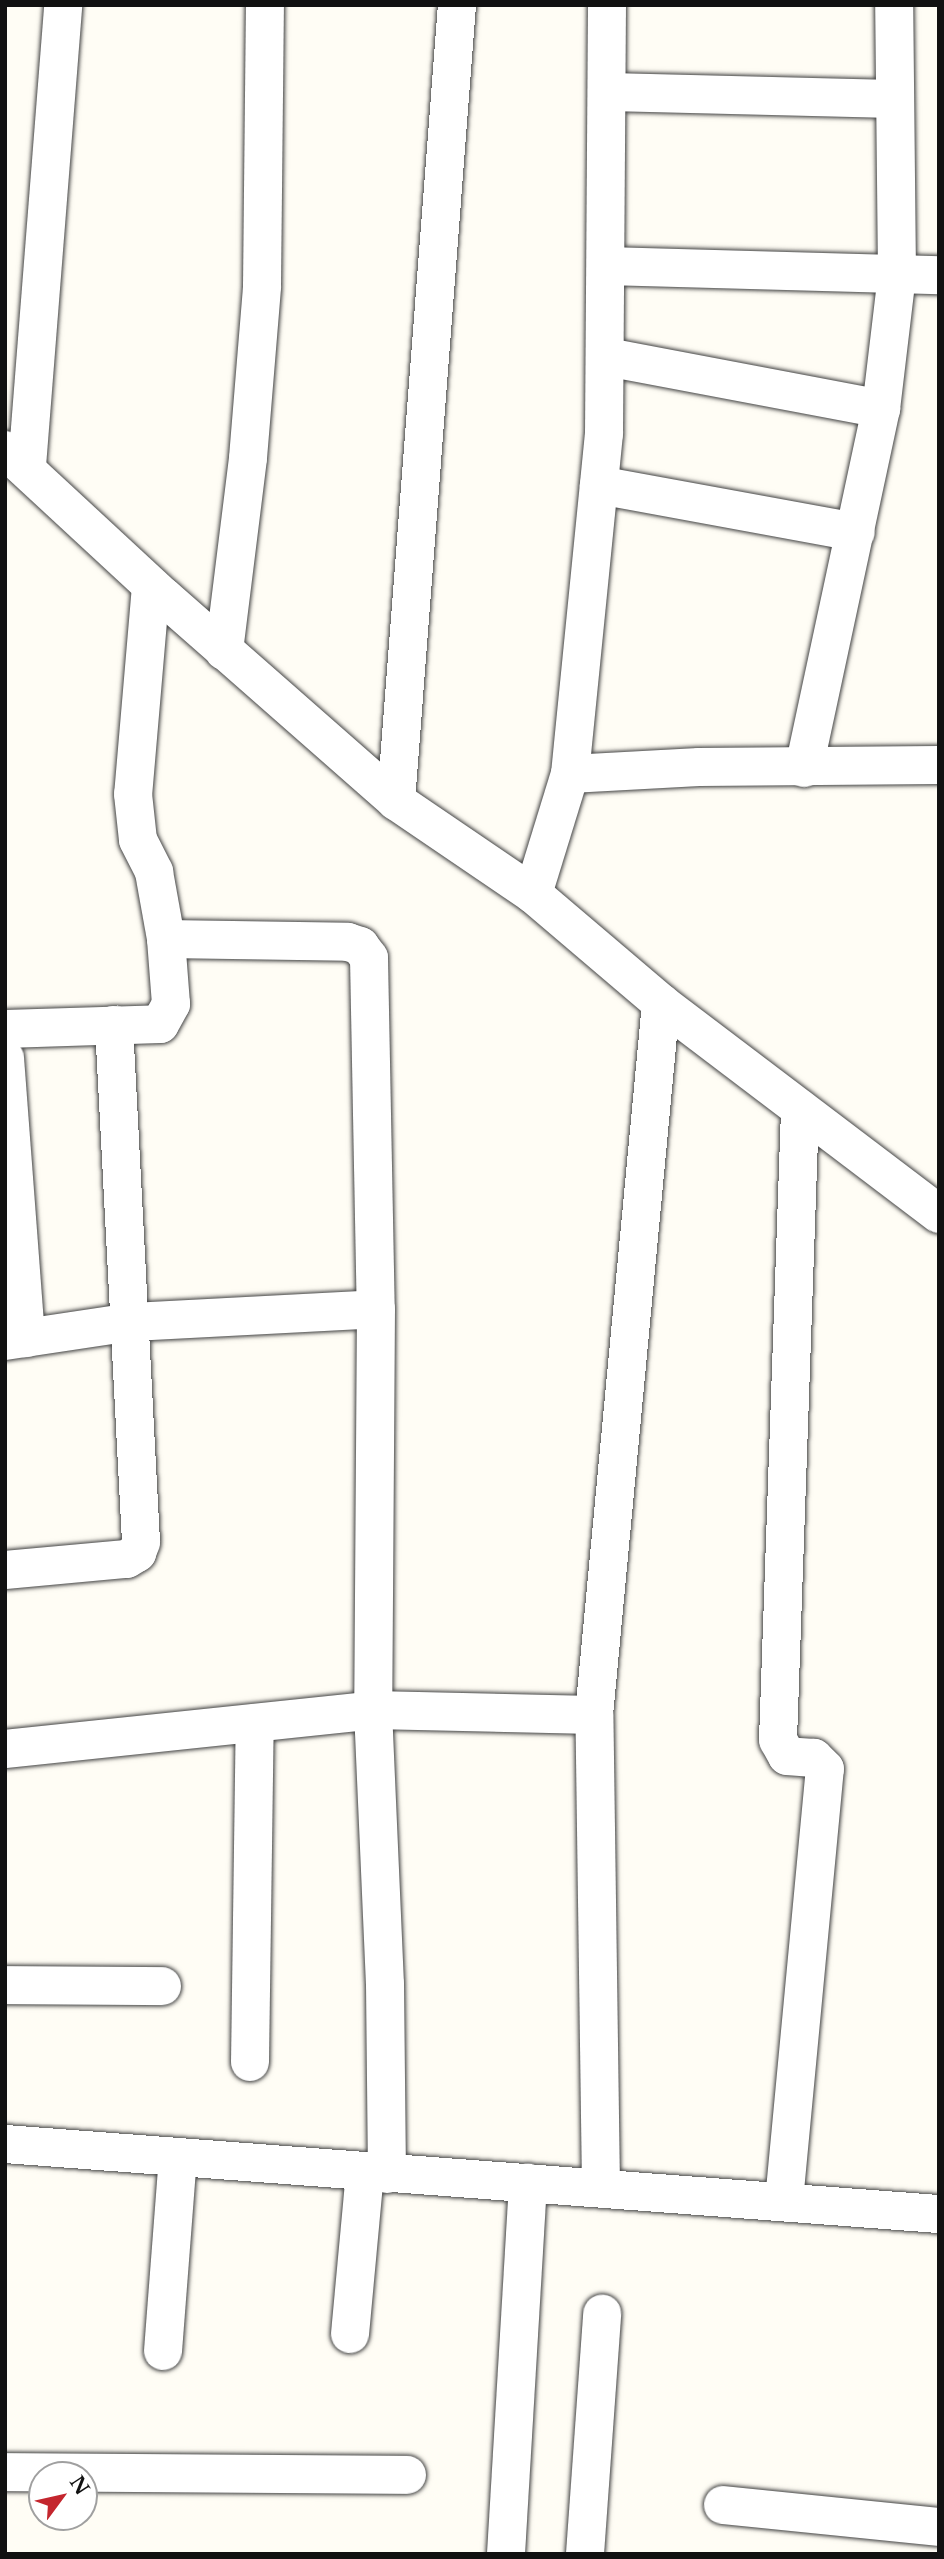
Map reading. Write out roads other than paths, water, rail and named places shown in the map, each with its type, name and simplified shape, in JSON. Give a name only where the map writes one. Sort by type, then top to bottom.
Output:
[{"type":"street","points":[[63,5],[16,458],[151,586],[396,801],[533,894],[660,1003],[939,1214]]},
{"type":"street","points":[[224,651],[248,458],[262,286],[265,5]]},
{"type":"street","points":[[396,801],[457,5]]},
{"type":"street","points":[[533,894],[570,774],[599,485],[607,357],[607,5]]},
{"type":"street","points":[[804,768],[881,409],[897,274],[894,5]]},
{"type":"street","points":[[608,92],[895,99]]},
{"type":"street","points":[[607,266],[939,275]]},
{"type":"street","points":[[607,357],[881,409]]},
{"type":"street","points":[[599,485],[856,531]]},
{"type":"street","points":[[5,1029],[160,1024],[167,1017],[171,1004],[166,939],[154,872],[138,839],[133,794],[151,586]]},
{"type":"street","points":[[570,774],[939,765]]},
{"type":"street","points":[[166,939],[348,942],[360,946],[369,958],[376,1309],[373,1710],[386,1984],[376,2174],[350,2334]]},
{"type":"street","points":[[601,2187],[594,1715],[660,1003]]},
{"type":"street","points":[[5,1570],[109,1562],[137,1553],[141,1542],[132,1322],[114,1026]]},
{"type":"street","points":[[5,1058],[15,1339],[132,1322],[376,1309]]},
{"type":"street","points":[[784,2202],[825,1769],[814,1758],[787,1756],[778,1740],[800,1109]]},
{"type":"street","points":[[5,1749],[373,1710],[594,1715]]},
{"type":"street","points":[[250,2062],[255,1723]]},
{"type":"street","points":[[5,1985],[162,1986]]},
{"type":"street","points":[[5,2144],[376,2174],[601,2187],[939,2214]]},
{"type":"street","points":[[163,2351],[178,2158]]},
{"type":"street","points":[[506,2554],[527,2183]]},
{"type":"street","points":[[585,2554],[602,2314]]},
{"type":"street","points":[[5,2472],[407,2475]]},
{"type":"street","points":[[723,2505],[939,2527]]}]
